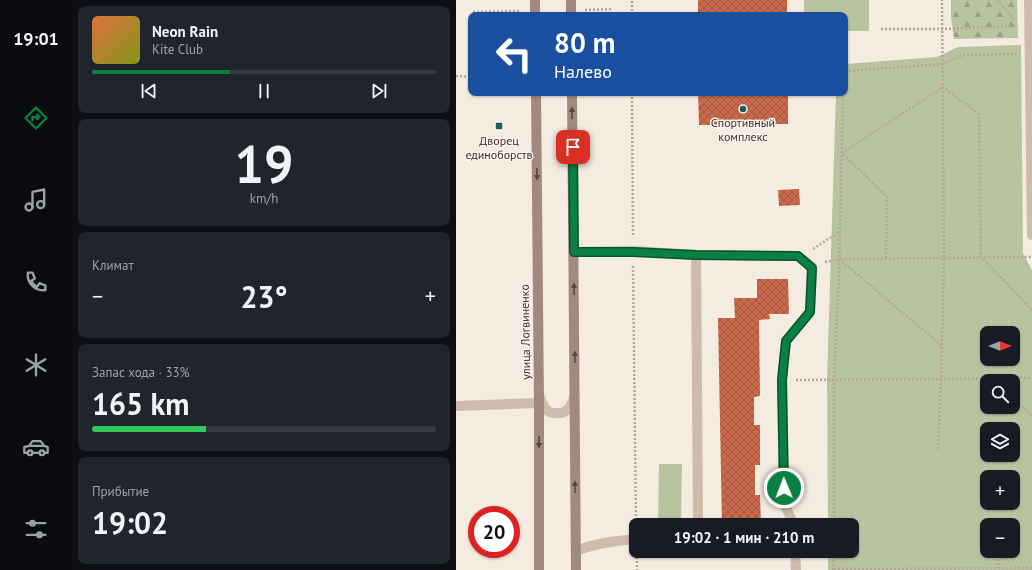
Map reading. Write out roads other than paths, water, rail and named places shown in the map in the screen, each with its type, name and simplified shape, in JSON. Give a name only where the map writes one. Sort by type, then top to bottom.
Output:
[{"type":"main road","points":[[535,0],[535,12]]},
{"type":"main road","points":[[571,0],[571,12]]},
{"type":"main road","name":"улица Логвиненко","points":[[536,96],[539,570]]},
{"type":"main road","points":[[572,96],[576,570]]},
{"type":"street","points":[[1028,0],[1031,54],[1032,235]]},
{"type":"street","points":[[574,252],[798,256],[812,268],[810,312],[786,341],[782,380],[784,503],[791,518]]},
{"type":"street","points":[[696,255],[698,518]]},
{"type":"street","points":[[456,406],[539,399],[550,413],[560,414],[568,411],[575,396]]},
{"type":"street","points":[[576,550],[593,544],[629,539]]},
{"type":"street","points":[[795,558],[796,570]]},
{"type":"place","name":"Спортивный комплекс","points":[[743,109]]},
{"type":"place","name":"Дворец единоборств","points":[[499,126]]}]
